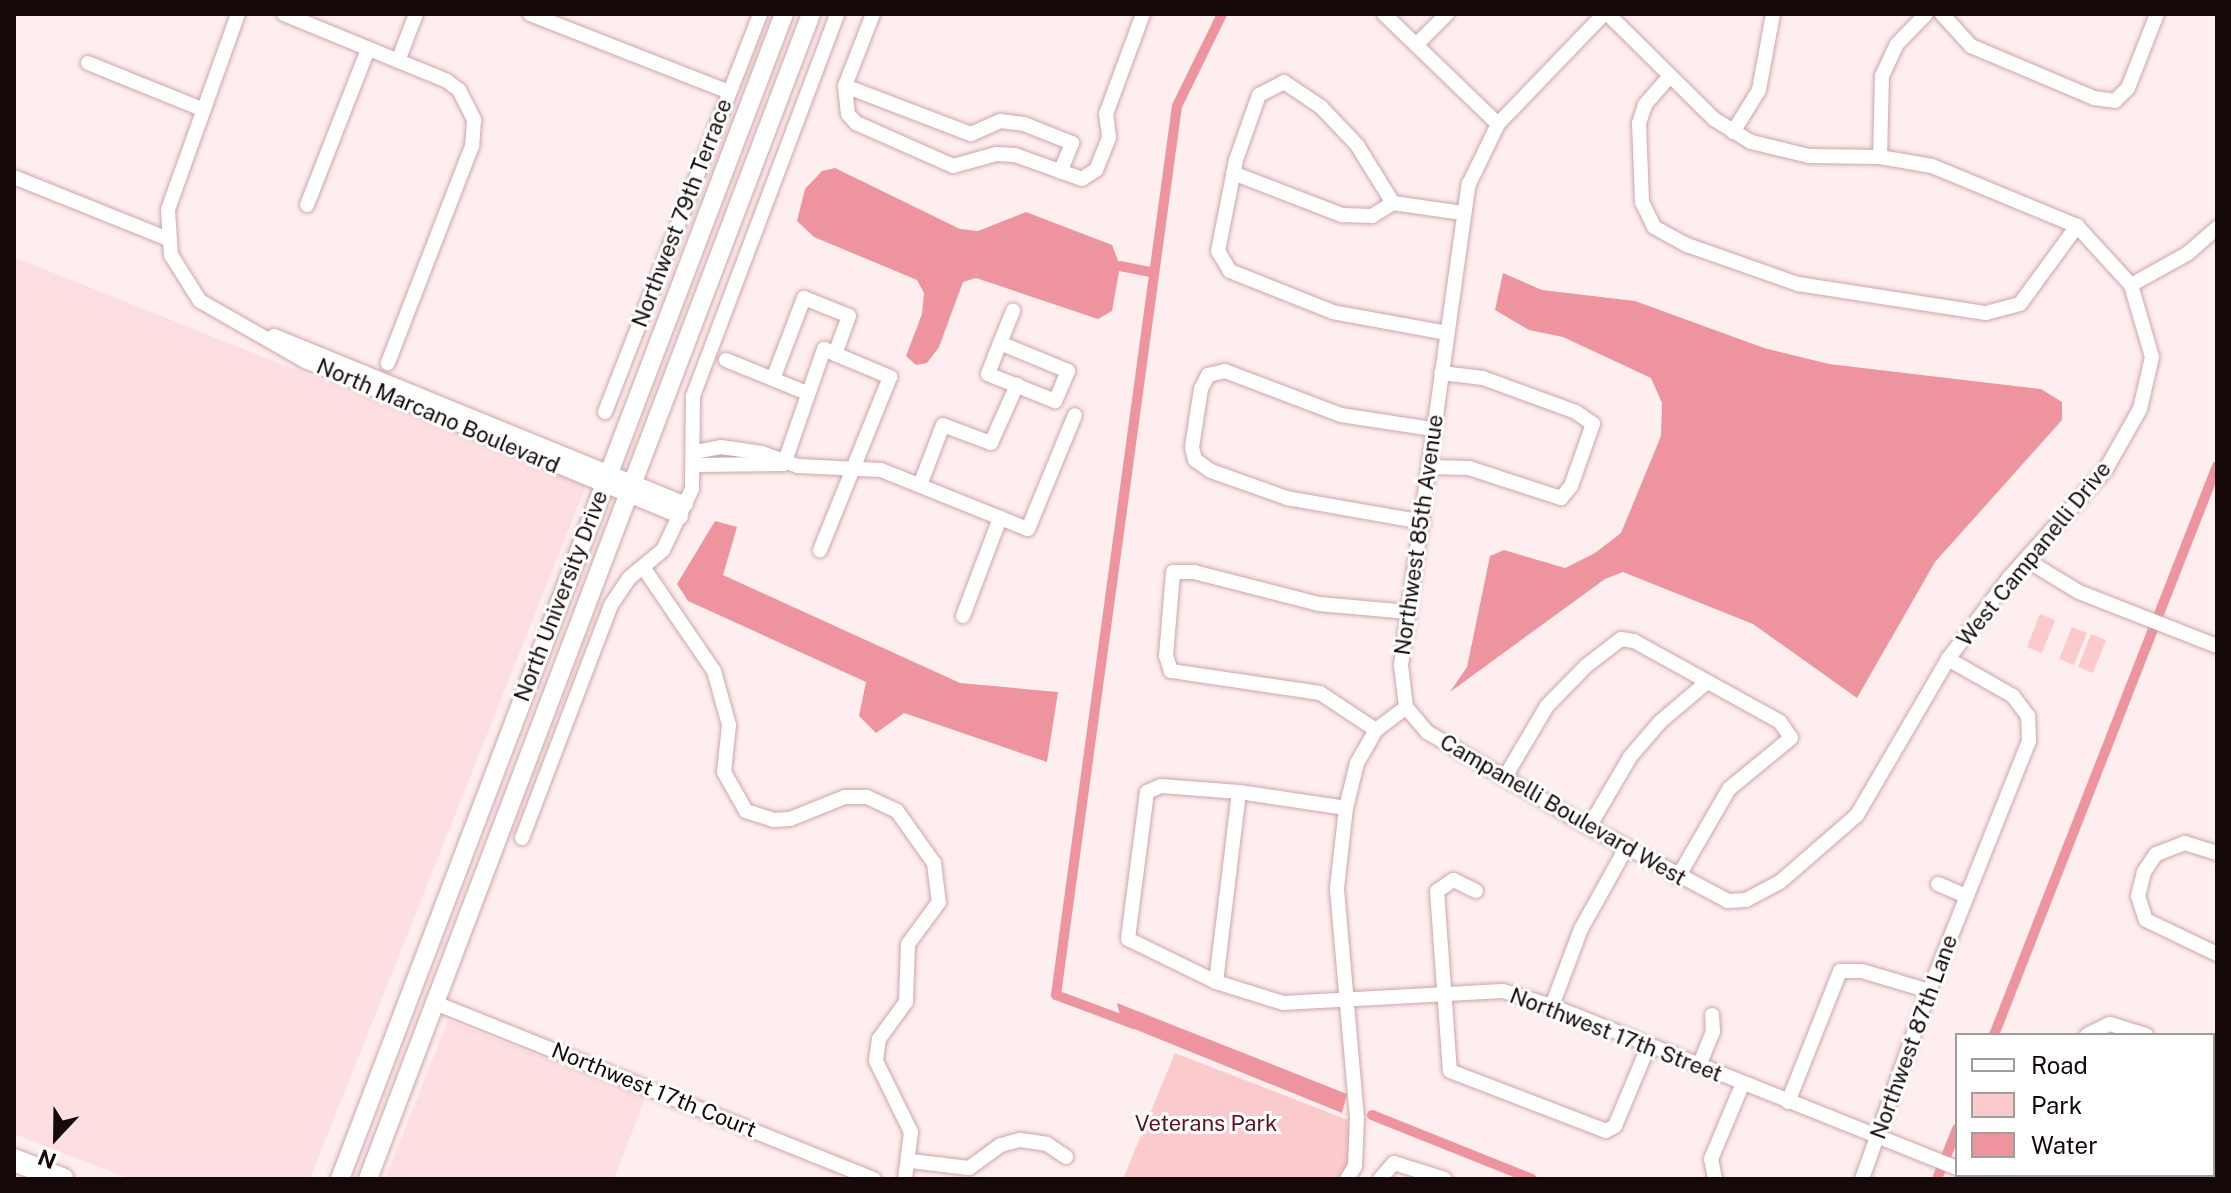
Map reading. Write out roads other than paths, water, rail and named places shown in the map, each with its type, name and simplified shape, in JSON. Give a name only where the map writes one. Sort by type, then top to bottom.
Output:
[{"type":"highway","points":[[14,1160],[62,1179]]},
{"type":"main road","name":"North University Drive","points":[[340,1179],[784,14]]},
{"type":"main road","name":"North University Drive","points":[[368,1179],[811,14]]},
{"type":"main road","points":[[523,698],[527,757]]},
{"type":"main road","points":[[420,972],[433,1002]]},
{"type":"main road","points":[[409,997],[419,1008],[421,1038]]},
{"type":"street","points":[[14,177],[168,239],[172,191],[238,14]]},
{"type":"street","points":[[284,14],[447,81],[471,109],[472,146],[388,363]]},
{"type":"street","points":[[398,61],[416,14]]},
{"type":"street","points":[[530,14],[729,92]]},
{"type":"street","name":"Northwest 79th Terrace","points":[[605,412],[760,14]]},
{"type":"street","points":[[522,838],[611,605],[643,567],[663,550],[684,510],[696,459],[693,396],[837,14]]},
{"type":"street","points":[[873,14],[845,86],[848,114],[856,123],[899,145],[953,166],[1006,154],[1060,172],[1088,177],[1109,137],[1106,114],[1143,14]]},
{"type":"street","points":[[1384,14],[1498,124]]},
{"type":"street","points":[[1416,45],[1447,14]]},
{"type":"street","points":[[1606,14],[1669,77],[1733,132],[1786,152],[1880,157],[1950,172],[2077,226],[2131,285],[2187,254],[2217,228]]},
{"type":"street","name":"Northwest 85th Avenue","points":[[1406,707],[1401,665],[1423,522],[1462,213],[1479,154],[1498,124],[1606,14]]},
{"type":"street","points":[[1733,132],[1759,90],[1773,14]]},
{"type":"street","points":[[1880,157],[1882,76],[1897,44],[1926,14]]},
{"type":"street","points":[[1942,14],[1971,46],[2094,98],[2115,101],[2128,88],[2157,14]]},
{"type":"street","points":[[307,205],[368,49]]},
{"type":"street","points":[[88,63],[202,109]]},
{"type":"street","points":[[1669,77],[1645,105],[1639,123],[1642,202],[1649,221],[1687,245],[1798,284],[1986,313],[2010,309],[2028,294],[2077,226]]},
{"type":"street","points":[[1393,203],[1357,145],[1321,107],[1293,85],[1273,84],[1259,95],[1233,173],[1218,251],[1230,271],[1333,312],[1447,333]]},
{"type":"street","points":[[845,86],[971,134],[1000,121],[1024,124],[1072,143],[1060,172]]},
{"type":"street","points":[[1233,173],[1342,215],[1372,216],[1393,203],[1462,213]]},
{"type":"street","name":"North Marcano Boulevard","points":[[168,239],[189,289],[212,311],[305,361],[684,510]]},
{"type":"street","name":"West Campanelli Drive","points":[[1728,901],[1746,900],[1780,882],[1857,815],[1948,659],[2106,469],[2140,409],[2152,357],[2131,285]]},
{"type":"street","points":[[773,379],[804,298],[849,316],[835,354]]},
{"type":"street","points":[[1000,343],[1068,371],[1055,401],[988,374],[1000,343],[1013,310]]},
{"type":"street","points":[[784,464],[824,349],[890,377],[820,550]]},
{"type":"street","points":[[726,360],[807,393]]},
{"type":"street","points":[[1423,522],[1287,498],[1211,471],[1195,460],[1201,389],[1208,375],[1225,371],[1341,415],[1433,429]]},
{"type":"street","points":[[1429,467],[1469,468],[1561,498],[1571,486],[1593,424],[1576,412],[1483,378],[1441,373]]},
{"type":"street","points":[[920,485],[943,425],[991,443],[1017,385]]},
{"type":"street","points":[[696,459],[881,470],[1028,529],[1075,415]]},
{"type":"street","points":[[963,616],[1000,518]]},
{"type":"street","points":[[2028,561],[2079,592],[2217,646]]},
{"type":"street","points":[[643,567],[714,671],[729,725],[724,772],[746,811],[773,820],[790,819],[856,795],[888,805],[910,824],[934,863],[939,902],[908,944],[906,1002],[879,1039],[876,1061],[877,1073],[911,1132],[911,1161],[905,1179]]},
{"type":"street","points":[[1376,730],[1320,693],[1171,671],[1166,656],[1173,572],[1194,572],[1319,604],[1409,612]]},
{"type":"street","points":[[1505,777],[1547,706],[1586,666],[1621,639],[1634,641],[1780,722],[1791,738],[1729,789],[1678,877]]},
{"type":"street","name":"Northwest 87th Lane","points":[[1862,1179],[1929,991],[2029,741],[2028,716],[2013,696],[1948,659]]},
{"type":"street","points":[[1589,827],[1630,757],[1660,722],[1706,683]]},
{"type":"street","points":[[1347,1179],[1355,1166],[1357,1118],[1344,1001],[1337,888],[1346,808],[1357,763],[1376,730],[1406,707]]},
{"type":"street","name":"Campanelli Boulevard West","points":[[1406,707],[1427,732],[1626,848],[1728,901]]},
{"type":"street","name":"Northwest 17th Street","points":[[1239,792],[1161,786],[1147,792],[1128,939],[1216,982],[1283,1003],[1503,991],[1552,1006],[1648,1047],[1955,1167]]},
{"type":"street","points":[[1216,982],[1239,792],[1346,808]]},
{"type":"street","points":[[2217,853],[2185,843],[2156,854],[2144,872],[2138,896],[2146,920],[2217,954]]},
{"type":"street","points":[[1552,1006],[1581,929],[1626,848]]},
{"type":"street","points":[[1476,891],[1453,880],[1437,891],[1441,994],[1450,1071],[1606,1131],[1615,1126],[1648,1047]]},
{"type":"street","points":[[1938,884],[1966,896]]},
{"type":"street","points":[[1788,1102],[1840,971],[1862,971],[1929,991]]},
{"type":"street","name":"Northwest 17th Court","points":[[433,1002],[874,1179]]},
{"type":"street","points":[[1699,1066],[1713,1032],[1712,1015]]},
{"type":"street","points":[[2091,1033],[2110,1024],[2139,1033]]},
{"type":"street","points":[[1715,1179],[1710,1162],[1743,1083]]},
{"type":"street","points":[[911,1161],[969,1168],[1001,1145],[1020,1140],[1047,1144],[1066,1157]]},
{"type":"street","points":[[1380,1179],[1394,1163],[1407,1163],[1445,1179]]},
{"type":"water","points":[[835,168],[960,229],[978,231],[1026,212],[1112,245],[1120,266],[1112,311],[1098,319],[976,278],[963,282],[939,347],[927,363],[916,365],[906,356],[922,314],[924,293],[917,280],[814,237],[797,221],[805,189],[822,171]]},
{"type":"water","points":[[1503,273],[1542,290],[1635,301],[1764,348],[1829,364],[2041,389],[2062,402],[2062,420],[1935,562],[1857,698],[1753,624],[1623,572],[1605,579],[1450,692],[1467,667],[1490,556],[1504,550],[1565,568],[1595,553],[1621,533],[1661,436],[1662,403],[1651,378],[1563,337],[1529,330],[1495,310]]},
{"type":"water","points":[[715,521],[737,527],[723,575],[960,683],[1058,692],[1047,762],[904,713],[876,733],[859,716],[866,682],[688,601],[677,584]]},
{"type":"water","points":[[1117,1003],[1347,1094],[1342,1113],[1122,1024]]},
{"type":"waterway","points":[[1134,1024],[1056,995],[1177,106],[1222,14]]},
{"type":"waterway","points":[[1120,266],[1152,272]]},
{"type":"waterway","points":[[1995,1033],[2217,466]]},
{"type":"waterway","points":[[1372,1115],[1532,1179]]},
{"type":"waterway","points":[[1937,1179],[1955,1134]]},
{"type":"park label","name":"Veterans Park","points":[[1206,1124]]}]
